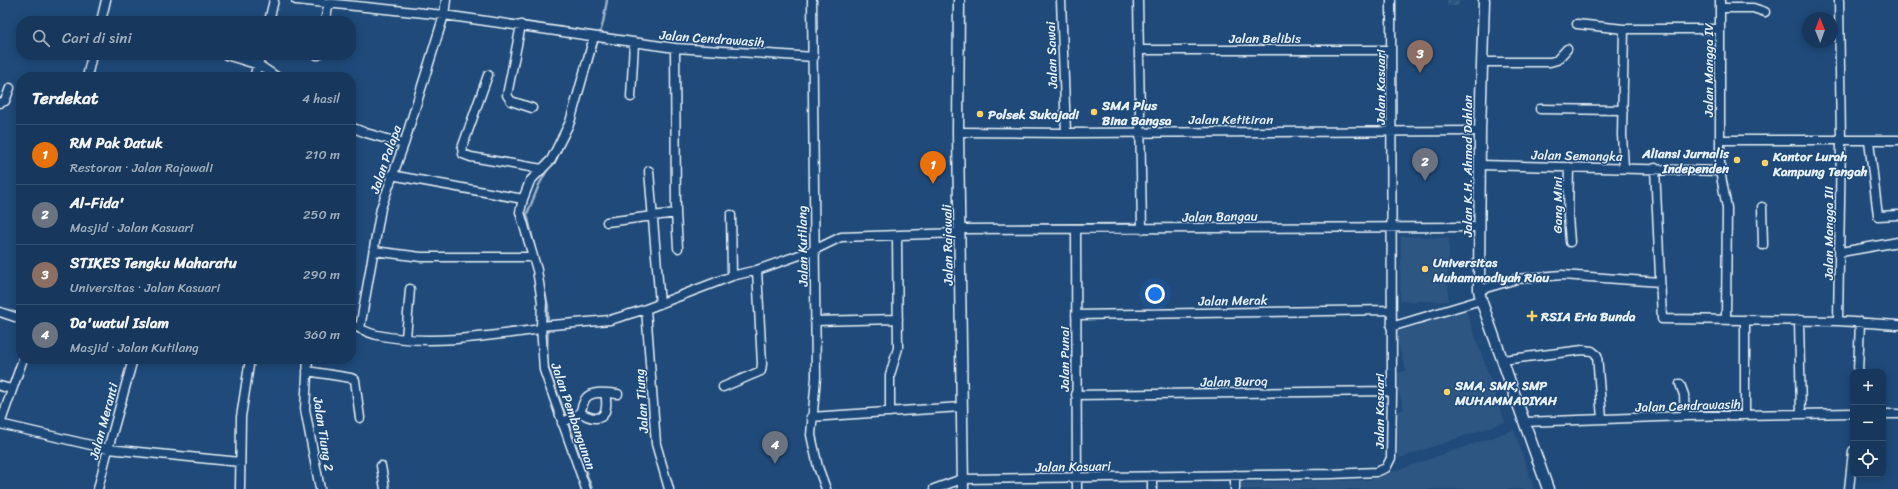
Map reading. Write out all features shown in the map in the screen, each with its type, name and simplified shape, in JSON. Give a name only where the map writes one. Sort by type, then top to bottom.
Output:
[{"type":"main road","name":"Jalan Rajawali","points":[[958,0],[962,484]]},
{"type":"main road","name":"Jalan K.H. Ahmad Dahlan","points":[[1484,0],[1480,131],[1480,295],[1548,489]]},
{"type":"street","points":[[102,16],[106,0]]},
{"type":"street","points":[[270,16],[274,0]]},
{"type":"street","name":"Jalan Cendrawasih","points":[[296,0],[444,15],[675,48],[814,57]]},
{"type":"street","name":"Jalan Palapa","points":[[360,328],[381,208],[391,175],[404,144],[444,15],[446,0]]},
{"type":"street","name":"Jalan Kutilang","points":[[812,0],[814,57],[814,250],[816,377],[811,417],[813,447],[826,489]]},
{"type":"street","name":"Jalan Sawai","points":[[1061,0],[1066,133]]},
{"type":"street","points":[[1138,0],[1142,229]]},
{"type":"street","name":"Jalan Kasuari","points":[[962,484],[1077,478],[1332,474],[1376,472],[1386,468],[1391,458],[1392,391],[1390,310],[1393,227],[1391,0]]},
{"type":"street","name":"Jalan Mangga III","points":[[1838,321],[1841,252],[1839,0]]},
{"type":"street","points":[[326,16],[329,4]]},
{"type":"street","points":[[1720,4],[1753,8],[1765,12]]},
{"type":"street","name":"Jalan Mangga IV","points":[[1720,4],[1720,140]]},
{"type":"street","points":[[1577,24],[1624,29],[1720,29]]},
{"type":"street","points":[[521,26],[507,95],[511,101],[532,108]]},
{"type":"street","points":[[1624,29],[1622,110],[1624,168]]},
{"type":"street","name":"Jalan Pembangunan","points":[[586,489],[564,422],[544,370],[542,302],[533,256],[520,217],[520,207],[530,181],[548,164],[555,154],[570,122],[595,37]]},
{"type":"street","points":[[631,97],[634,43]]},
{"type":"street","points":[[675,48],[676,213],[678,248]]},
{"type":"street","points":[[1482,62],[1550,62],[1557,60],[1567,49]]},
{"type":"street","name":"Jalan Belibis","points":[[1139,50],[1391,50]]},
{"type":"street","points":[[88,72],[91,60]]},
{"type":"street","points":[[242,60],[259,65],[270,72]]},
{"type":"street","points":[[256,72],[260,60]]},
{"type":"street","points":[[488,75],[462,148],[463,154],[471,157],[542,169]]},
{"type":"street","points":[[0,104],[4,100],[10,88]]},
{"type":"street","points":[[1540,110],[1622,110]]},
{"type":"street","points":[[356,129],[404,144]]},
{"type":"street","name":"Jalan Ketitiran","points":[[958,132],[1066,133],[1480,131]]},
{"type":"street","points":[[1726,320],[1727,208],[1720,171],[1720,140],[1898,140]]},
{"type":"street","points":[[1869,141],[1878,216],[1898,214]]},
{"type":"street","name":"Jalan Semangka","points":[[1480,165],[1655,168],[1720,171]]},
{"type":"street","name":"Gang Mini","points":[[1569,167],[1568,216],[1570,242]]},
{"type":"street","points":[[1655,168],[1662,319],[1799,320],[1898,324]]},
{"type":"street","points":[[649,171],[660,304]]},
{"type":"street","points":[[391,175],[523,199]]},
{"type":"street","points":[[1762,207],[1763,244]]},
{"type":"street","points":[[607,222],[676,213]]},
{"type":"street","points":[[731,215],[732,276]]},
{"type":"street","name":"Jalan Bangau","points":[[356,327],[376,335],[406,338],[443,339],[492,336],[559,323],[610,320],[660,304],[732,276],[756,270],[814,250],[835,239],[848,236],[897,236],[960,231],[1480,227]]},
{"type":"street","name":"Jalan Punai","points":[[1076,230],[1077,489]]},
{"type":"street","points":[[890,412],[889,379],[898,352],[897,236]]},
{"type":"street","points":[[1841,252],[1898,242]]},
{"type":"street","points":[[374,251],[421,257],[533,256]]},
{"type":"street","points":[[723,387],[761,371],[762,364],[756,270]]},
{"type":"street","points":[[1391,327],[1480,295],[1517,279],[1562,275],[1660,282]]},
{"type":"street","points":[[406,338],[410,289]]},
{"type":"street","name":"Jalan Tiung","points":[[646,309],[656,444],[669,489]]},
{"type":"street","name":"Jalan Merak","points":[[1076,314],[1390,310]]},
{"type":"street","points":[[0,312],[16,317]]},
{"type":"street","points":[[815,321],[898,319]]},
{"type":"street","points":[[1745,320],[1745,415]]},
{"type":"street","points":[[1799,320],[1801,414]]},
{"type":"street","points":[[1858,369],[1860,322]]},
{"type":"street","points":[[1502,360],[1583,350],[1595,353],[1597,355],[1602,419]]},
{"type":"street","points":[[21,364],[0,424],[108,449],[240,462]]},
{"type":"street","name":"Jalan Meranti","points":[[98,489],[132,364]]},
{"type":"street","points":[[240,489],[240,416],[249,364]]},
{"type":"street","name":"Jalan Tiung 2","points":[[308,364],[305,409],[320,489]]},
{"type":"street","points":[[307,371],[351,378],[355,380],[360,418]]},
{"type":"street","points":[[1680,384],[1684,395],[1686,416]]},
{"type":"street","points":[[0,386],[11,389]]},
{"type":"street","name":"Jalan Buroq","points":[[1076,395],[1392,391]]},
{"type":"street","points":[[564,422],[577,415],[585,399],[589,395],[605,393],[618,394]]},
{"type":"street","points":[[577,415],[594,418],[602,416],[606,410],[605,393]]},
{"type":"street","points":[[811,417],[962,407]]},
{"type":"street","name":"Jalan Cendrawasih","points":[[1524,422],[1686,416],[1850,413]]},
{"type":"street","points":[[1886,414],[1898,414]]},
{"type":"street","points":[[381,466],[386,489]]},
{"type":"street","points":[[1235,475],[1235,489]]},
{"type":"street","points":[[1152,476],[1152,489]]},
{"type":"street","points":[[1849,489],[1850,477]]},
{"type":"street","points":[[934,489],[962,484]]},
{"type":"shaded area","points":[[1447,0],[1459,0],[1459,6],[1447,6]]},
{"type":"shaded area","name":"Universitas Muhammadiyah Riau","points":[[1401,236],[1449,238],[1448,301],[1400,301]]},
{"type":"shaded area","name":"SMA, SMK, SMP MUHAMMADIYAH","points":[[1466,310],[1505,422],[1400,458],[1390,429],[1393,413],[1404,409],[1393,375],[1406,370],[1395,333]]},
{"type":"shaded area","points":[[1514,430],[1534,489],[1238,489],[1238,483],[1369,480]]},
{"type":"waterway","points":[[590,66],[603,23],[607,0]]},
{"type":"waterway","points":[[550,165],[539,185],[527,214],[548,306],[547,364],[592,489]]},
{"type":"place","name":"STIKES Tengku Maharatu","points":[[1420,73]]},
{"type":"place","name":"SMA Plus Bina Bangsa","points":[[1094,112]]},
{"type":"place","name":"Polsek Sukajadi","points":[[980,114]]},
{"type":"place","name":"Aliansi Jurnalis Independen","points":[[1737,160]]},
{"type":"place","name":"Kantor Lurah Kampung Tengah","points":[[1765,163]]},
{"type":"place","name":"Al-Fida'","points":[[1425,181]]},
{"type":"place","name":"RM Pak Datuk","points":[[933,184]]},
{"type":"place","name":"Universitas Muhammadiyah Riau","points":[[1425,269]]},
{"type":"place","name":"RSIA Eria Bunda","points":[[1532,316]]},
{"type":"place","name":"SMA, SMK, SMP MUHAMMADIYAH","points":[[1447,392]]},
{"type":"place","name":"Da'watul Islam","points":[[775,464]]}]
